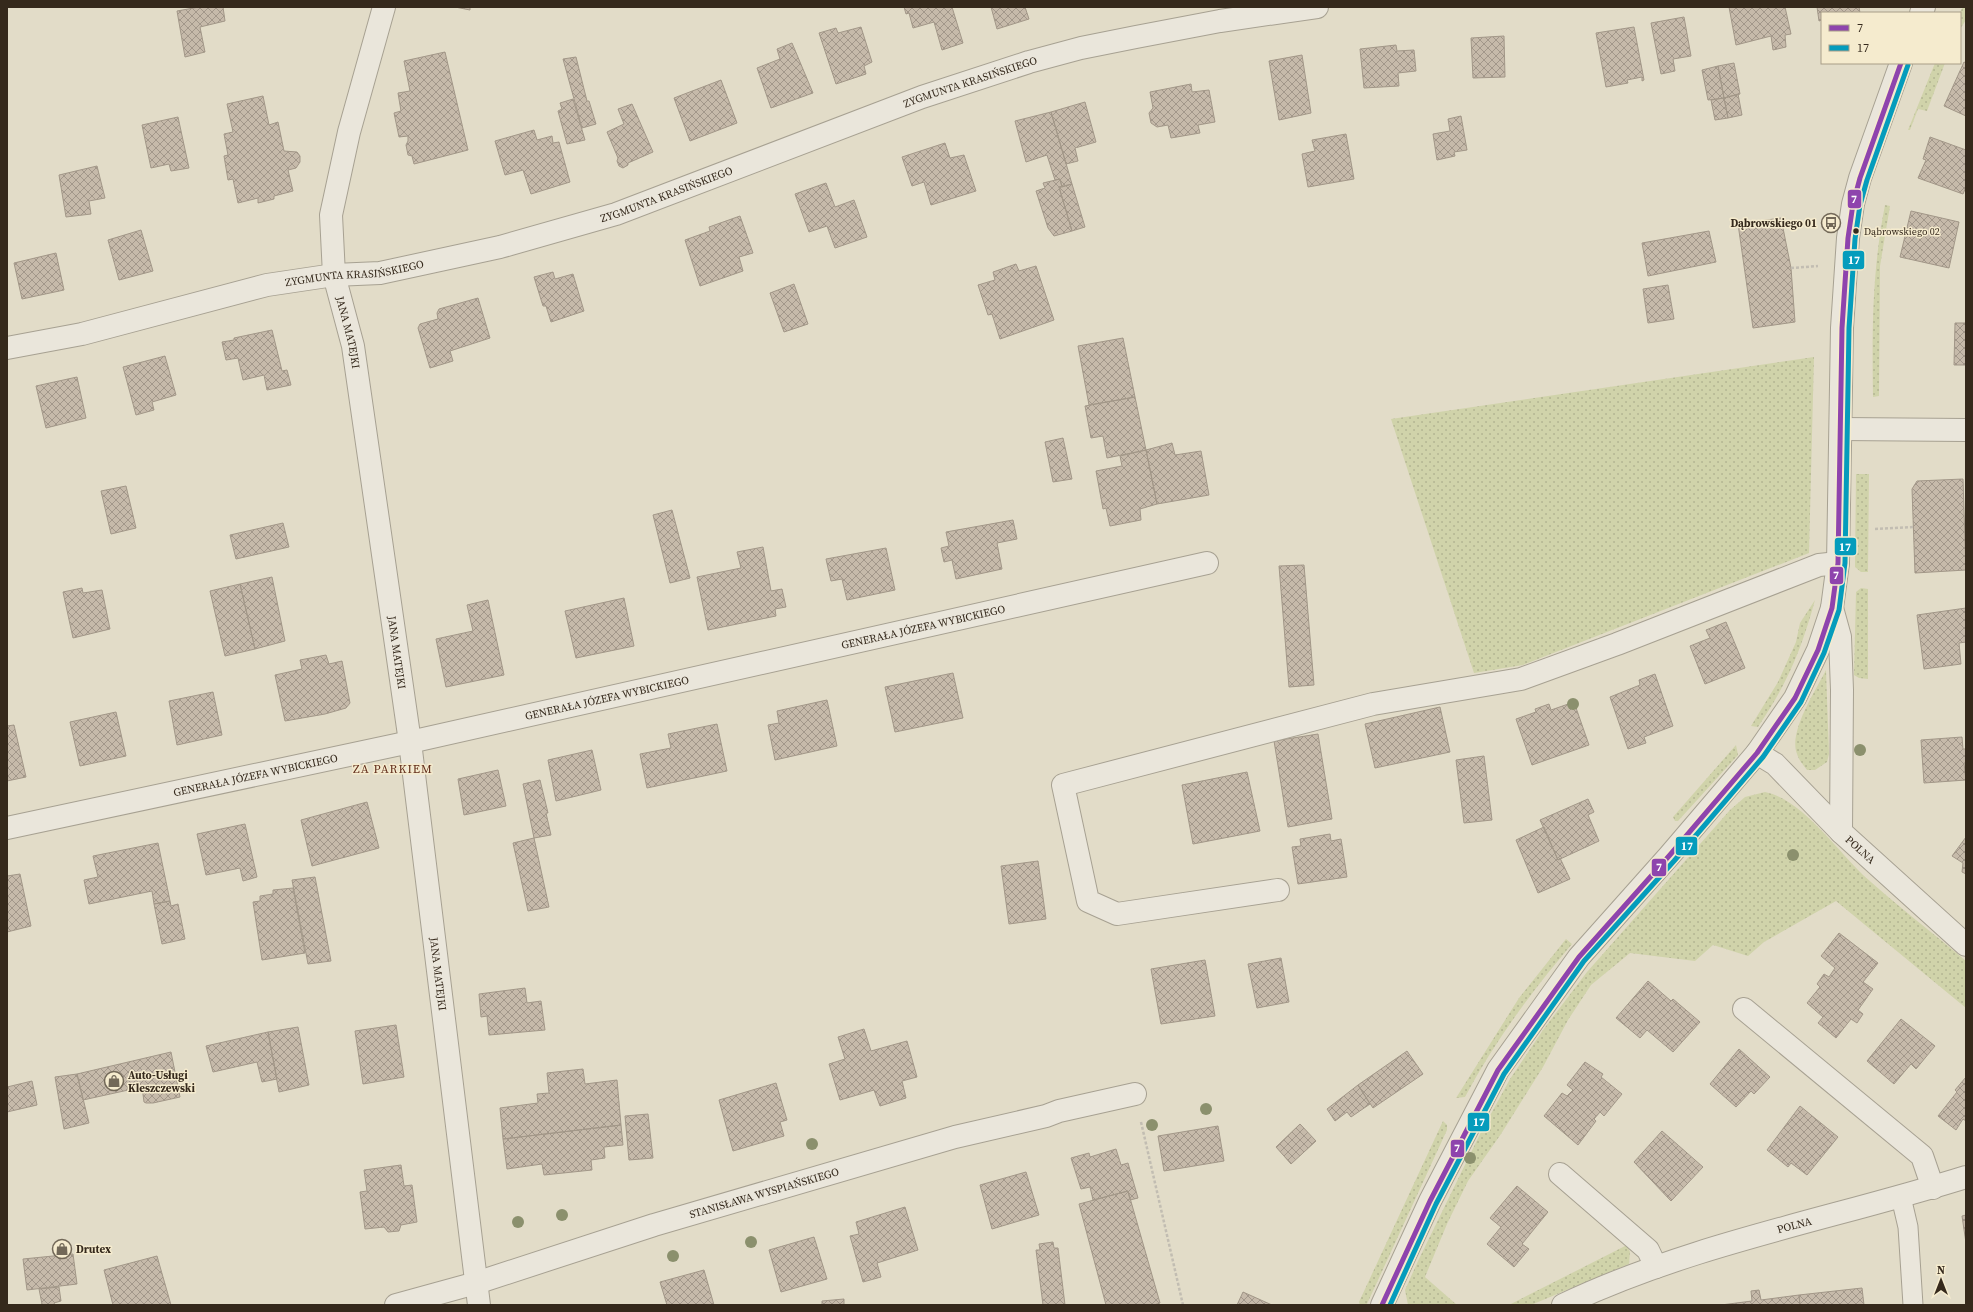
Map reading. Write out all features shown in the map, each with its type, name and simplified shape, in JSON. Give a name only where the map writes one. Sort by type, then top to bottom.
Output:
[{"type":"street","name":"JANA MATEJKI","points":[[384,7],[349,132],[331,215],[334,275],[353,346],[410,742],[479,1305]]},
{"type":"street","name":"ZYGMUNTA KRASIŃSKIEGO","points":[[7,348],[82,334],[267,285],[334,275],[380,273],[485,250],[616,214],[922,96],[1081,48],[1220,21],[1318,7]]},
{"type":"street","points":[[1389,1299],[1433,1194],[1498,1070],[1580,957],[1757,753],[1795,698],[1818,650],[1832,608],[1838,563],[1842,328],[1845,269],[1853,204],[1860,178],[1901,64]]},
{"type":"street","points":[[1841,429],[1966,430]]},
{"type":"street","name":"GENERAŁA JÓZEFA WYBICKIEGO","points":[[7,828],[410,742],[1207,563]]},
{"type":"street","points":[[1278,890],[1117,914],[1088,901],[1063,785],[1373,704],[1521,679],[1616,644],[1819,565],[1838,563]]},
{"type":"street","points":[[1832,608],[1840,637],[1842,690],[1841,832]]},
{"type":"street","name":"POLNA","points":[[1757,753],[1775,764],[1841,832],[1966,945]]},
{"type":"street","points":[[1744,1009],[1922,1156],[1933,1188]]},
{"type":"street","name":"STANISŁAWA WYSPIAŃSKIEGO","points":[[396,1305],[476,1283],[654,1225],[955,1137],[1046,1116],[1060,1110],[1135,1094]]},
{"type":"street","points":[[1560,1174],[1648,1250],[1656,1267]]},
{"type":"street","name":"POLNA","points":[[1564,1305],[1596,1289],[1720,1245],[1901,1197],[1966,1177]]},
{"type":"lane","points":[[1901,1197],[1908,1227],[1913,1305]]},
{"type":"path","points":[[1791,268],[1824,266]]},
{"type":"path","points":[[1875,529],[1914,527]]},
{"type":"path","points":[[1135,1094],[1182,1305]]},
{"type":"green space","points":[[1963,7],[1966,7],[1966,20],[1961,28],[1961,12],[1960,12]]},
{"type":"green space","points":[[1935,64],[1945,64],[1927,111],[1918,109],[1910,130],[1908,130]]},
{"type":"green space","points":[[1885,205],[1890,206],[1880,266],[1879,396],[1873,397],[1875,277]]},
{"type":"green space","points":[[1814,357],[1809,553],[1523,665],[1474,673],[1391,419]]},
{"type":"green space","points":[[1856,474],[1869,474],[1868,572],[1861,572],[1855,567]]},
{"type":"green space","points":[[1861,588],[1868,589],[1868,679],[1859,678],[1854,675],[1856,592]]},
{"type":"green space","points":[[1815,600],[1804,635],[1785,681],[1758,727],[1751,726],[1778,682],[1796,642],[1800,623]]},
{"type":"green space","points":[[1826,670],[1829,754],[1827,762],[1815,770],[1807,770],[1797,754],[1795,745],[1796,734],[1804,711]]},
{"type":"green space","points":[[1736,745],[1738,755],[1678,821],[1675,821],[1673,817]]},
{"type":"green space","points":[[1765,792],[1792,804],[1818,827],[1863,875],[1966,961],[1966,1008],[1836,901],[1764,942],[1748,956],[1713,945],[1695,961],[1630,953],[1591,985],[1568,1020],[1543,1067],[1501,1134],[1468,1181],[1447,1224],[1425,1277],[1457,1305],[1408,1305],[1405,1290],[1481,1132],[1510,1079],[1543,1030],[1587,972],[1730,810],[1745,797]]},
{"type":"green space","points":[[1566,939],[1572,944],[1542,980],[1514,1018],[1488,1056],[1465,1097],[1456,1098],[1519,998]]},
{"type":"green space","points":[[1443,1121],[1447,1125],[1447,1130],[1367,1304],[1360,1305],[1359,1302]]},
{"type":"green space","points":[[1627,1245],[1630,1252],[1629,1264],[1531,1305],[1509,1305]]},
{"type":"building","points":[[199,7],[223,7],[225,21],[200,27],[205,52],[185,57],[177,11]]},
{"type":"building","points":[[455,7],[470,7],[470,10]]},
{"type":"building","points":[[904,7],[952,7],[963,43],[942,50],[934,22],[913,28],[909,13],[906,14]]},
{"type":"building","points":[[991,7],[1025,7],[1029,19],[997,29]]},
{"type":"building","points":[[1729,7],[1785,7],[1791,34],[1785,35],[1786,47],[1773,50],[1771,36],[1736,45]]},
{"type":"building","points":[[1817,7],[1859,7],[1860,12],[1821,12],[1821,20],[1819,21]]},
{"type":"building","points":[[1684,17],[1691,56],[1673,59],[1675,71],[1661,74],[1651,23]]},
{"type":"building","points":[[861,27],[872,62],[864,66],[866,74],[836,84],[819,33],[836,28],[838,33]]},
{"type":"building","points":[[1634,27],[1644,80],[1642,81],[1642,77],[1627,80],[1628,83],[1606,87],[1596,33]]},
{"type":"building","points":[[1504,36],[1505,77],[1473,78],[1471,38]]},
{"type":"building","points":[[792,43],[813,93],[771,108],[757,68],[780,59],[777,49]]},
{"type":"building","points":[[1396,45],[1397,51],[1414,50],[1416,71],[1398,73],[1399,86],[1364,88],[1360,49]]},
{"type":"building","points":[[445,52],[468,150],[414,164],[412,156],[408,155],[406,145],[408,136],[399,137],[394,113],[401,111],[398,93],[410,91],[404,61]]},
{"type":"building","points":[[1302,55],[1311,113],[1279,120],[1269,61]]},
{"type":"building","points":[[576,57],[587,101],[589,101],[596,124],[582,128],[563,59]]},
{"type":"building","points":[[1964,62],[1966,63],[1966,116],[1944,106]]},
{"type":"building","points":[[1734,63],[1740,94],[1724,98],[1718,66]]},
{"type":"building","points":[[1718,66],[1724,98],[1708,100],[1702,70]]},
{"type":"building","points":[[721,80],[737,123],[690,141],[674,98]]},
{"type":"building","points":[[1191,84],[1192,92],[1209,90],[1215,122],[1198,125],[1200,133],[1171,138],[1168,125],[1157,127],[1151,123],[1149,113],[1153,108],[1150,92]]},
{"type":"building","points":[[1738,94],[1742,115],[1728,118],[1724,98]]},
{"type":"building","points":[[263,96],[269,125],[278,122],[284,151],[297,152],[300,156],[300,162],[296,168],[288,170],[293,191],[274,196],[274,199],[258,203],[258,198],[238,203],[233,179],[228,180],[224,156],[228,155],[224,134],[233,132],[227,104]]},
{"type":"building","points":[[1724,98],[1728,118],[1715,120],[1711,100]]},
{"type":"building","points":[[573,99],[585,140],[567,144],[558,111],[562,109],[560,103]]},
{"type":"building","points":[[1085,102],[1096,142],[1075,148],[1078,161],[1066,164],[1051,112]]},
{"type":"building","points":[[632,104],[653,152],[628,163],[628,165],[623,168],[619,166],[617,161],[618,158],[607,132],[624,124],[618,109]]},
{"type":"building","points":[[1051,112],[1072,184],[1062,187],[1060,179],[1055,180],[1047,155],[1026,162],[1015,121]]},
{"type":"building","points":[[1461,116],[1467,150],[1454,152],[1455,156],[1437,160],[1433,134],[1450,131],[1448,119]]},
{"type":"building","points":[[178,117],[189,168],[171,171],[169,164],[151,168],[142,125]]},
{"type":"building","points":[[534,130],[537,140],[552,136],[553,143],[559,142],[570,182],[531,194],[523,170],[505,175],[495,141]]},
{"type":"building","points":[[1346,134],[1354,179],[1308,187],[1302,154],[1315,151],[1312,140]]},
{"type":"building","points":[[1930,137],[1966,150],[1966,187],[1963,194],[1918,178],[1926,160],[1923,159]]},
{"type":"building","points":[[945,143],[950,158],[964,155],[976,191],[931,205],[924,182],[912,186],[902,157]]},
{"type":"building","points":[[97,166],[105,198],[89,201],[91,214],[66,217],[59,175]]},
{"type":"building","points":[[1060,179],[1062,187],[1059,187],[1072,231],[1054,236],[1048,228],[1036,191],[1045,188],[1043,183]]},
{"type":"building","points":[[826,183],[835,207],[854,200],[867,237],[835,248],[827,226],[809,232],[795,194]]},
{"type":"building","points":[[1072,184],[1085,227],[1072,231],[1059,187]]},
{"type":"building","points":[[1911,211],[1959,222],[1949,268],[1900,257]]},
{"type":"building","points":[[740,216],[753,253],[739,257],[743,271],[700,286],[685,240],[710,231],[709,227]]},
{"type":"building","points":[[1781,218],[1791,268],[1795,322],[1753,328],[1738,224]]},
{"type":"building","points":[[141,230],[153,271],[119,280],[108,240]]},
{"type":"building","points":[[1709,231],[1716,262],[1648,276],[1642,243]]},
{"type":"building","points":[[56,253],[64,290],[22,299],[14,263]]},
{"type":"building","points":[[1016,264],[1019,271],[1036,266],[1054,320],[1000,339],[992,314],[988,315],[978,285],[995,280],[993,272]]},
{"type":"building","points":[[553,272],[555,279],[573,274],[584,311],[551,322],[546,306],[543,306],[534,277]]},
{"type":"building","points":[[794,284],[808,324],[784,332],[770,293]]},
{"type":"building","points":[[1668,285],[1674,319],[1648,323],[1643,289]]},
{"type":"building","points":[[478,298],[490,338],[450,351],[453,361],[430,368],[418,328],[420,324],[438,319],[437,313],[439,309]]},
{"type":"building","points":[[1955,323],[1966,323],[1966,365],[1954,365]]},
{"type":"building","points":[[272,330],[282,371],[287,370],[291,385],[267,390],[264,375],[243,380],[238,358],[226,360],[222,342]]},
{"type":"building","points":[[1123,338],[1135,397],[1089,405],[1078,346]]},
{"type":"building","points":[[165,356],[176,395],[152,402],[154,410],[136,415],[123,367]]},
{"type":"building","points":[[77,377],[86,418],[46,428],[36,386]]},
{"type":"building","points":[[1135,397],[1146,450],[1107,458],[1103,436],[1091,438],[1085,406]]},
{"type":"building","points":[[1063,438],[1072,479],[1053,482],[1045,442]]},
{"type":"building","points":[[1172,443],[1175,455],[1201,451],[1209,495],[1157,504],[1146,450]]},
{"type":"building","points":[[1146,450],[1157,504],[1140,509],[1141,520],[1110,526],[1106,508],[1103,509],[1096,471],[1122,466],[1120,456]]},
{"type":"building","points":[[1963,479],[1966,570],[1915,573],[1912,489],[1917,481]]},
{"type":"building","points":[[126,486],[136,528],[111,534],[101,491]]},
{"type":"building","points":[[672,510],[690,578],[670,583],[653,515]]},
{"type":"building","points":[[1013,520],[1017,539],[997,543],[1002,569],[956,579],[952,560],[944,562],[941,548],[949,546],[946,532]]},
{"type":"building","points":[[283,523],[289,547],[236,559],[230,535]]},
{"type":"building","points":[[763,547],[771,591],[782,589],[786,607],[775,609],[776,616],[708,630],[697,577],[741,568],[737,552]]},
{"type":"building","points":[[886,548],[895,590],[847,600],[842,579],[831,581],[826,559]]},
{"type":"building","points":[[1304,565],[1314,685],[1289,687],[1279,566]]},
{"type":"building","points":[[272,577],[285,641],[255,649],[240,584]]},
{"type":"building","points":[[240,584],[255,649],[225,656],[210,591]]},
{"type":"building","points":[[82,588],[83,593],[102,590],[110,629],[73,638],[63,592]]},
{"type":"building","points":[[624,598],[634,646],[576,658],[565,611]]},
{"type":"building","points":[[488,600],[504,675],[446,687],[436,639],[473,631],[467,605]]},
{"type":"building","points":[[1966,608],[1966,642],[1959,643],[1961,664],[1924,669],[1917,615]]},
{"type":"building","points":[[1726,622],[1745,668],[1705,684],[1690,646],[1710,638],[1706,630]]},
{"type":"building","points":[[326,655],[329,664],[342,661],[350,703],[346,708],[325,714],[285,721],[275,675],[302,669],[300,660]]},
{"type":"building","points":[[953,673],[963,718],[895,732],[885,687]]},
{"type":"building","points":[[1655,674],[1673,726],[1644,737],[1646,743],[1628,749],[1610,697],[1640,685],[1639,680]]},
{"type":"building","points":[[213,692],[222,735],[177,745],[169,701]]},
{"type":"building","points":[[827,700],[837,746],[775,760],[768,725],[779,723],[777,711]]},
{"type":"building","points":[[1574,702],[1589,745],[1532,765],[1516,719],[1536,712],[1535,709],[1549,704],[1551,710]]},
{"type":"building","points":[[1440,707],[1450,752],[1375,768],[1365,724]]},
{"type":"building","points":[[116,712],[126,756],[80,766],[70,722]]},
{"type":"building","points":[[717,724],[727,771],[647,788],[640,754],[671,748],[668,734]]},
{"type":"building","points":[[14,725],[26,777],[7,781],[7,726]]},
{"type":"building","points":[[1318,734],[1332,819],[1288,827],[1274,741]]},
{"type":"building","points":[[1962,737],[1963,749],[1966,749],[1966,763],[1964,763],[1966,780],[1924,783],[1921,740]]},
{"type":"building","points":[[592,750],[601,790],[556,801],[548,760]]},
{"type":"building","points":[[1484,756],[1492,820],[1464,823],[1456,760]]},
{"type":"building","points":[[498,770],[506,806],[464,815],[458,779]]},
{"type":"building","points":[[1247,772],[1260,831],[1193,844],[1182,785]]},
{"type":"building","points":[[540,780],[548,813],[546,813],[551,835],[534,838],[523,784]]},
{"type":"building","points":[[1588,799],[1594,812],[1588,815],[1599,841],[1558,860],[1540,820]]},
{"type":"building","points":[[367,802],[379,848],[312,866],[301,820]]},
{"type":"building","points":[[245,824],[257,877],[243,881],[240,868],[206,875],[197,834]]},
{"type":"building","points":[[1544,827],[1558,860],[1560,858],[1570,879],[1538,893],[1516,840]]},
{"type":"building","points":[[1330,834],[1331,841],[1341,839],[1347,877],[1298,884],[1292,847],[1301,846],[1300,839]]},
{"type":"building","points":[[1966,837],[1966,874],[1962,872],[1963,863],[1952,856]]},
{"type":"building","points":[[534,838],[549,907],[528,911],[513,843]]},
{"type":"building","points":[[158,843],[170,901],[154,904],[152,891],[89,904],[84,880],[98,877],[93,856]]},
{"type":"building","points":[[1038,861],[1046,919],[1009,924],[1001,866]]},
{"type":"building","points":[[20,874],[31,926],[7,932],[7,876]]},
{"type":"building","points":[[315,877],[331,961],[308,964],[292,880]]},
{"type":"building","points":[[293,888],[305,953],[262,960],[253,902],[260,901],[260,896],[273,894],[273,890]]},
{"type":"building","points":[[170,901],[171,906],[178,904],[185,939],[162,944],[154,904]]},
{"type":"building","points":[[1839,933],[1878,963],[1863,982],[1873,989],[1858,1010],[1863,1014],[1857,1023],[1851,1019],[1836,1038],[1818,1023],[1823,1017],[1807,1003],[1820,987],[1817,984],[1824,974],[1829,977],[1835,968],[1821,956]]},
{"type":"building","points":[[1281,958],[1289,1002],[1257,1008],[1248,964]]},
{"type":"building","points":[[1205,960],[1215,1016],[1161,1024],[1151,969]]},
{"type":"building","points":[[1648,981],[1671,1001],[1673,999],[1700,1022],[1673,1052],[1647,1030],[1640,1038],[1616,1018]]},
{"type":"building","points":[[525,988],[527,1003],[541,1001],[545,1030],[489,1035],[487,1016],[481,1017],[479,994]]},
{"type":"building","points":[[1901,1019],[1935,1046],[1916,1069],[1911,1064],[1894,1084],[1867,1061]]},
{"type":"building","points":[[396,1025],[404,1077],[363,1084],[355,1031]]},
{"type":"building","points":[[298,1027],[309,1085],[279,1092],[268,1032]]},
{"type":"building","points":[[864,1029],[871,1051],[907,1041],[917,1077],[902,1081],[906,1098],[880,1106],[874,1090],[840,1100],[829,1064],[845,1059],[838,1037]]},
{"type":"building","points":[[268,1032],[277,1079],[262,1082],[257,1062],[213,1072],[206,1046]]},
{"type":"building","points":[[1739,1049],[1770,1077],[1754,1094],[1751,1091],[1736,1107],[1710,1084]]},
{"type":"building","points":[[1407,1051],[1423,1074],[1373,1108],[1358,1085]]},
{"type":"building","points":[[171,1052],[180,1097],[153,1103],[146,1103],[144,1102],[142,1087],[83,1100],[77,1074]]},
{"type":"building","points":[[1585,1062],[1603,1074],[1601,1077],[1622,1094],[1604,1116],[1600,1112],[1594,1119],[1596,1121],[1578,1145],[1544,1116],[1562,1093],[1567,1096],[1573,1090],[1567,1085]]},
{"type":"building","points":[[583,1069],[585,1084],[617,1080],[621,1125],[503,1139],[500,1108],[538,1103],[537,1094],[549,1093],[547,1073]]},
{"type":"building","points":[[77,1074],[89,1123],[64,1129],[55,1077]]},
{"type":"building","points":[[1966,1077],[1966,1121],[1963,1119],[1956,1130],[1938,1116],[1957,1092],[1955,1090]]},
{"type":"building","points":[[32,1081],[37,1105],[7,1112],[7,1087]]},
{"type":"building","points":[[776,1083],[787,1120],[780,1122],[784,1136],[733,1151],[719,1100]]},
{"type":"building","points":[[1358,1085],[1370,1104],[1351,1117],[1347,1112],[1335,1121],[1327,1109]]},
{"type":"building","points":[[1800,1106],[1838,1137],[1807,1175],[1791,1163],[1788,1167],[1767,1150]]},
{"type":"building","points":[[648,1114],[653,1158],[629,1160],[625,1116]]},
{"type":"building","points":[[1300,1124],[1316,1141],[1291,1164],[1276,1147]]},
{"type":"building","points":[[621,1125],[623,1145],[604,1147],[605,1158],[591,1160],[592,1170],[544,1175],[542,1164],[507,1169],[503,1139]]},
{"type":"building","points":[[1218,1126],[1224,1161],[1164,1171],[1158,1136]]},
{"type":"building","points":[[1662,1131],[1703,1167],[1671,1201],[1634,1162]]},
{"type":"building","points":[[1116,1149],[1121,1165],[1128,1163],[1138,1198],[1130,1200],[1128,1191],[1093,1200],[1090,1187],[1081,1189],[1071,1158],[1089,1153],[1090,1157]]},
{"type":"building","points":[[401,1165],[404,1186],[412,1185],[417,1222],[401,1225],[399,1231],[388,1232],[384,1227],[365,1229],[360,1192],[367,1191],[364,1170]]},
{"type":"building","points":[[1026,1172],[1039,1215],[992,1229],[980,1185]]},
{"type":"building","points":[[1517,1186],[1548,1212],[1522,1244],[1529,1249],[1514,1267],[1487,1244],[1501,1227],[1490,1218]]},
{"type":"building","points":[[1128,1191],[1160,1303],[1154,1305],[1106,1305],[1079,1204]]},
{"type":"building","points":[[905,1207],[918,1250],[877,1263],[881,1277],[863,1282],[850,1236],[859,1234],[856,1222]]},
{"type":"building","points":[[1966,1215],[1966,1243],[1962,1216]]},
{"type":"building","points":[[814,1237],[827,1279],[781,1292],[769,1250]]},
{"type":"building","points":[[1053,1242],[1054,1248],[1058,1248],[1065,1305],[1043,1305],[1036,1250],[1040,1250],[1039,1244]]},
{"type":"building","points":[[73,1254],[77,1284],[27,1290],[23,1259]]},
{"type":"building","points":[[157,1256],[171,1305],[113,1305],[104,1270]]},
{"type":"building","points":[[704,1270],[714,1305],[667,1305],[660,1282]]},
{"type":"building","points":[[59,1287],[61,1301],[54,1303],[55,1305],[39,1305],[42,1304],[39,1289]]},
{"type":"building","points":[[1862,1288],[1864,1305],[1800,1305],[1799,1295]]},
{"type":"building","points":[[1759,1290],[1761,1300],[1799,1295],[1800,1305],[1721,1305],[1752,1301],[1751,1291]]},
{"type":"building","points":[[1243,1292],[1272,1305],[1237,1305]]},
{"type":"building","points":[[844,1299],[844,1305],[822,1305],[822,1301]]},
{"type":"transit line","name":"7","points":[[1382,1305],[1430,1201],[1498,1070],[1579,957],[1669,856],[1757,753],[1795,698],[1818,650],[1832,608],[1838,563],[1842,328],[1848,238],[1853,204],[1860,178],[1901,64]]},
{"type":"transit line","name":"17","points":[[1390,1305],[1436,1204],[1504,1074],[1584,961],[1674,861],[1763,757],[1801,702],[1824,653],[1839,610],[1845,563],[1849,328],[1855,239],[1860,205],[1867,180],[1908,65]]},
{"type":"place","name":"Dąbrowskiego 01","points":[[1831,223]]},
{"type":"place","name":"Dąbrowskiego 02","points":[[1856,231]]},
{"type":"place","name":"Auto-Usługi Kleszczewski","points":[[114,1081]]},
{"type":"place","name":"Drutex","points":[[62,1249]]},
{"type":"district","name":"ZA PARKIEM","points":[[393,769]]}]
